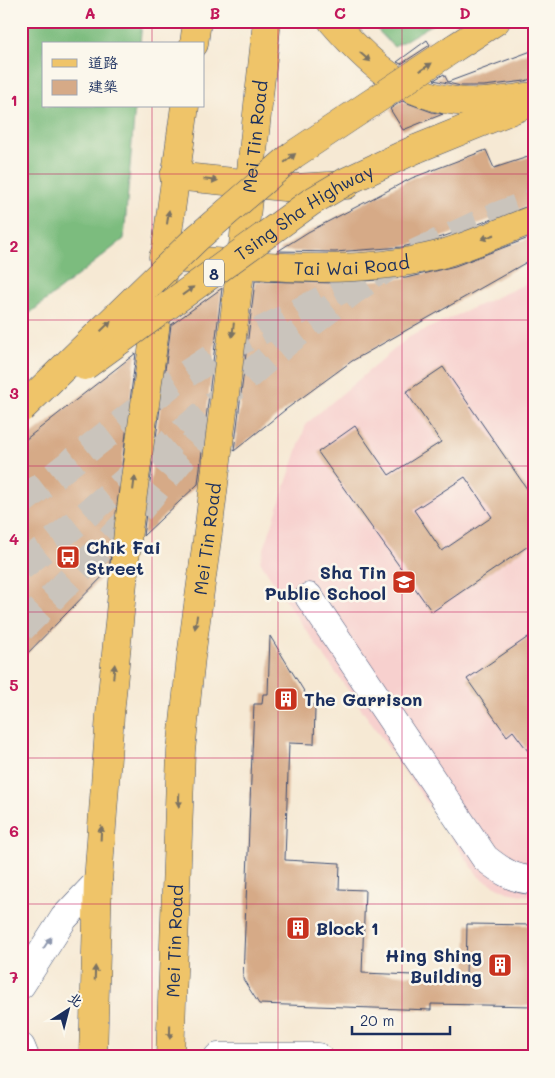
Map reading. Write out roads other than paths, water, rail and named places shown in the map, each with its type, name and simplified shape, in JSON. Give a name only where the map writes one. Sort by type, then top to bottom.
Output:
[{"type":"main road","points":[[194,42],[197,21]]},
{"type":"main road","name":"Mei Tin Road","points":[[170,1057],[181,751],[240,264],[267,21]]},
{"type":"main road","points":[[332,21],[355,49],[386,75],[408,89],[442,100],[484,102],[534,96]]},
{"type":"main road","points":[[21,411],[196,238],[293,155],[496,21]]},
{"type":"main road","name":"Tsing Sha Highway","points":[[21,411],[311,202],[352,178],[534,101]]},
{"type":"main road","points":[[174,176],[294,188],[356,184],[412,165],[534,106]]},
{"type":"main road","points":[[93,1057],[98,882],[110,715],[124,564],[163,257],[185,108]]},
{"type":"main road","name":"Tai Wai Road","points":[[163,257],[289,268],[388,263],[438,255],[534,219]]},
{"type":"street","points":[[309,597],[485,858],[502,872],[524,880],[534,880]]},
{"type":"street","points":[[21,985],[64,918],[98,882]]},
{"type":"street","points":[[21,1048],[25,1057]]},
{"type":"street","points":[[218,1057],[318,1057]]},
{"type":"tunnel","points":[[21,567],[79,521],[287,342],[354,290],[396,262],[489,219],[534,202]]},
{"type":"tunnel","points":[[21,502],[171,384],[227,348],[392,264]]},
{"type":"tunnel","points":[[21,629],[140,509],[207,428]]},
{"type":"place","name":"Chik Fai Street","points":[[68,557]]},
{"type":"place","name":"Sha Tin Public School","points":[[404,582]]},
{"type":"place","name":"The Garrison","points":[[286,699]]},
{"type":"place","name":"Block 1","points":[[298,928]]},
{"type":"place","name":"Hing Shing Building","points":[[500,965]]}]
